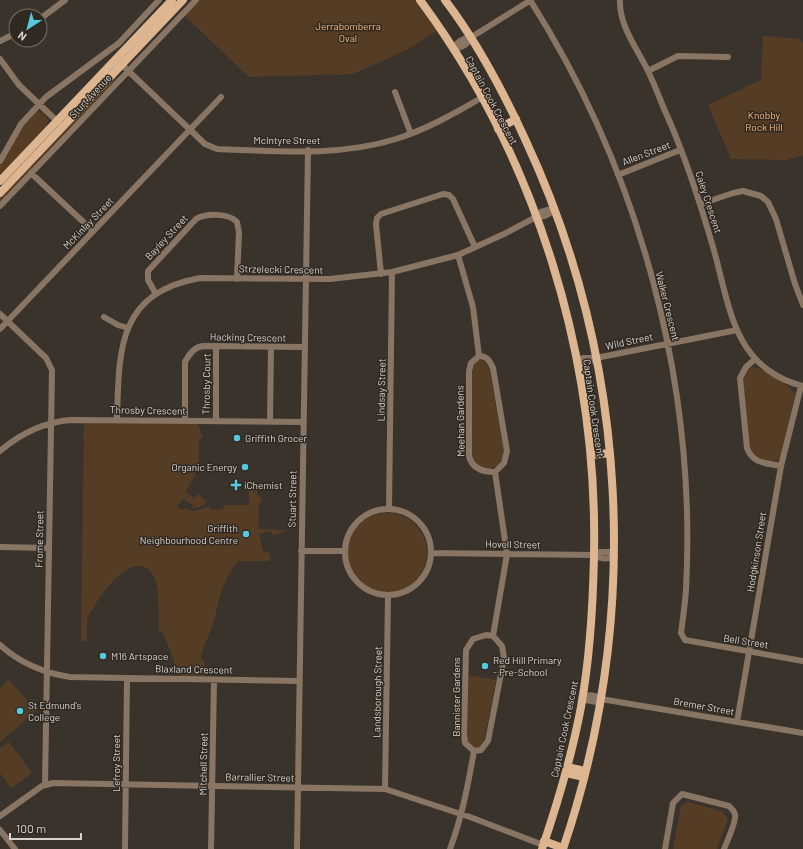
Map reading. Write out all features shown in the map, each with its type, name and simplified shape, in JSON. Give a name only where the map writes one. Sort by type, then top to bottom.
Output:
[{"type":"main road","name":"Sturt Avenue","points":[[122,65],[172,0]]},
{"type":"main road","name":"Sturt Avenue","points":[[0,181],[122,65],[183,0]]},
{"type":"main road","name":"Captain Cook Crescent","points":[[420,0],[453,49],[482,98],[498,130],[536,217],[560,290],[572,334],[585,407],[591,458],[594,504],[594,555],[591,628],[582,697],[566,770],[543,845]]},
{"type":"main road","name":"Captain Cook Crescent","points":[[445,0],[470,38],[517,121],[555,208],[578,281],[603,391],[610,456],[615,556],[608,657],[601,699],[585,774],[564,849]]},
{"type":"main road","points":[[498,130],[517,121]]},
{"type":"main road","name":"Sturt Avenue","points":[[0,193],[60,124]]},
{"type":"main road","points":[[591,458],[610,456]]},
{"type":"main road","points":[[566,770],[585,774]]},
{"type":"main road","points":[[543,845],[564,849]]},
{"type":"main road","points":[[543,845],[554,849]]},
{"type":"street","points":[[48,14],[65,0]]},
{"type":"street","name":"Sturt Avenue","points":[[0,162],[21,124],[38,104],[62,83],[95,62],[119,43],[159,0]]},
{"type":"street","name":"Sturt Avenue","points":[[0,206],[31,173],[122,65],[196,0]]},
{"type":"street","points":[[453,49],[458,49],[469,42],[470,38],[530,0]]},
{"type":"street","name":"Walker Crescent","points":[[530,0],[569,68],[618,175],[642,247],[667,344],[678,412],[685,485],[687,565],[681,633],[683,643]]},
{"type":"street","name":"Caley Crescent","points":[[620,0],[619,10],[623,23],[648,71],[701,204],[741,340],[755,359],[773,374],[802,386]]},
{"type":"street","points":[[648,71],[678,56],[728,56]]},
{"type":"street","points":[[0,59],[19,85],[60,124]]},
{"type":"street","name":"McIntyre Street","points":[[122,65],[208,146],[217,149],[308,150],[355,148],[411,134],[457,113],[482,98]]},
{"type":"street","points":[[395,92],[411,134]]},
{"type":"street","name":"McKinlay Street","points":[[0,329],[221,97]]},
{"type":"street","name":"Stuart Street","points":[[297,849],[308,150]]},
{"type":"street","name":"Allen Street","points":[[618,175],[680,150]]},
{"type":"street","points":[[31,173],[93,231]]},
{"type":"street","points":[[701,204],[743,191],[761,196],[768,202],[776,219],[795,284],[803,305]]},
{"type":"street","points":[[381,274],[376,224],[377,218],[381,214],[443,194],[449,195],[453,199],[475,247]]},
{"type":"street","name":"Strzelecki Crescent","points":[[118,420],[119,364],[122,344],[128,328],[142,306],[156,294],[182,282],[200,278],[330,279],[392,272],[458,255],[536,217],[549,215],[555,208]]},
{"type":"street","name":"Bayley Street","points":[[156,294],[148,280],[148,271],[196,219],[204,216],[227,216],[237,222],[239,232],[237,278]]},
{"type":"street","points":[[450,849],[462,814],[474,752],[481,750],[488,741],[504,658],[502,646],[493,636],[507,554],[495,472],[504,463],[507,451],[493,368],[487,359],[479,356],[473,307],[458,255]]},
{"type":"street","name":"Lindsay Street","points":[[389,509],[392,272]]},
{"type":"street","name":"Frome Street","points":[[0,314],[50,363],[52,370],[46,785]]},
{"type":"street","points":[[104,317],[118,325],[128,328]]},
{"type":"street","name":"Wild Street","points":[[577,362],[582,358],[596,358],[737,330]]},
{"type":"street","name":"Hacking Crescent","points":[[185,420],[186,360],[193,350],[199,347],[305,347]]},
{"type":"street","name":"Throsby Court","points":[[216,347],[216,421]]},
{"type":"street","points":[[270,422],[271,347]]},
{"type":"street","name":"Meehan Gardens","points":[[479,356],[471,362],[469,371],[469,456],[471,463],[477,468],[487,472],[495,472]]},
{"type":"street","points":[[755,359],[746,367],[740,378],[747,448],[749,453],[758,462],[781,466]]},
{"type":"street","name":"Hodgkinson Street","points":[[737,722],[781,466],[802,386]]},
{"type":"street","name":"Throsby Crescent","points":[[0,451],[22,435],[51,423],[82,419],[303,422]]},
{"type":"street","points":[[389,509],[404,512],[417,520],[429,538],[432,553],[428,569],[419,583],[406,592],[388,596],[371,592],[357,583],[348,568],[344,552],[348,535],[356,522],[374,511],[389,509]]},
{"type":"street","points":[[0,547],[49,548]]},
{"type":"street","points":[[301,551],[344,552]]},
{"type":"street","name":"Hovell Street","points":[[432,553],[594,555],[599,552],[612,552],[615,556]]},
{"type":"street","name":"Landsborough Street","points":[[385,789],[388,596]]},
{"type":"street","name":"Bannister Gardens","points":[[474,752],[465,743],[464,734],[466,650],[473,638],[486,635],[493,636]]},
{"type":"street","name":"Bell Street","points":[[683,643],[750,651],[803,661]]},
{"type":"street","name":"Blaxland Crescent","points":[[0,645],[25,663],[70,677],[299,681]]},
{"type":"street","name":"Lefroy Street","points":[[125,849],[126,678]]},
{"type":"street","name":"Mitchell Street","points":[[212,849],[214,680]]},
{"type":"street","name":"Bremer Street","points":[[582,697],[585,700],[598,702],[601,699],[803,733]]},
{"type":"street","name":"Barrallier Street","points":[[0,816],[42,786],[54,784],[385,789],[462,814],[543,845]]},
{"type":"street","points":[[665,849],[673,803],[682,794],[728,806],[733,810],[736,814],[735,820],[724,849]]},
{"type":"street","points":[[0,830],[15,849]]},
{"type":"green space","name":"Jerrabomberra Oval","points":[[198,0],[415,0],[436,31],[409,49],[353,74],[249,77],[184,15]]},
{"type":"green space","name":"Knobby Rock Hill","points":[[763,36],[799,39],[803,43],[803,155],[787,160],[731,159],[708,105],[761,80]]},
{"type":"green space","points":[[116,76],[117,78],[114,82],[0,203],[0,197]]},
{"type":"green space","points":[[36,111],[42,112],[46,117],[48,121],[46,127],[0,177],[0,165],[21,129]]},
{"type":"green space","points":[[480,360],[486,362],[489,367],[504,452],[500,463],[490,470],[481,469],[471,458],[471,369],[476,361]]},
{"type":"green space","points":[[750,367],[768,373],[782,381],[795,395],[780,458],[775,463],[757,457],[750,448],[743,381],[745,373]]},
{"type":"green space","points":[[84,422],[198,424],[203,438],[199,439],[199,468],[185,492],[195,498],[198,494],[207,501],[200,507],[192,508],[193,505],[184,499],[177,506],[181,510],[185,508],[193,511],[209,507],[211,507],[211,510],[223,509],[224,505],[249,505],[249,489],[257,489],[258,495],[263,499],[259,505],[258,529],[285,530],[285,532],[272,535],[271,531],[259,534],[263,551],[268,552],[271,559],[267,561],[239,561],[230,572],[221,593],[215,618],[201,656],[201,660],[204,660],[204,676],[180,676],[163,633],[159,632],[158,592],[154,578],[151,572],[143,566],[135,566],[126,570],[117,577],[102,594],[88,615],[87,641],[81,641]]},
{"type":"green space","points":[[387,513],[402,516],[415,525],[424,538],[427,553],[424,568],[415,581],[402,590],[387,593],[372,590],[359,581],[350,568],[347,553],[350,538],[359,525],[372,516]]},
{"type":"green space","points":[[468,675],[496,680],[484,740],[482,745],[477,748],[469,745],[466,738]]},
{"type":"green space","points":[[9,680],[36,711],[0,742],[0,688]]},
{"type":"green space","points":[[9,742],[32,773],[11,788],[0,773],[0,748]]},
{"type":"green space","points":[[688,802],[723,812],[728,819],[717,849],[673,849],[681,806]]},
{"type":"place","name":"Griffith Grocer","points":[[237,438]]},
{"type":"place","name":"Organic Energy","points":[[245,467]]},
{"type":"place","name":"iChemist","points":[[236,485]]},
{"type":"place","name":"Griffith Neighbourhood Centre","points":[[246,534]]},
{"type":"place","name":"M16 Artspace","points":[[103,656]]},
{"type":"place","name":"Red Hill Primary - Pre-School","points":[[485,666]]},
{"type":"place","name":"St Edmund's College","points":[[20,711]]}]
